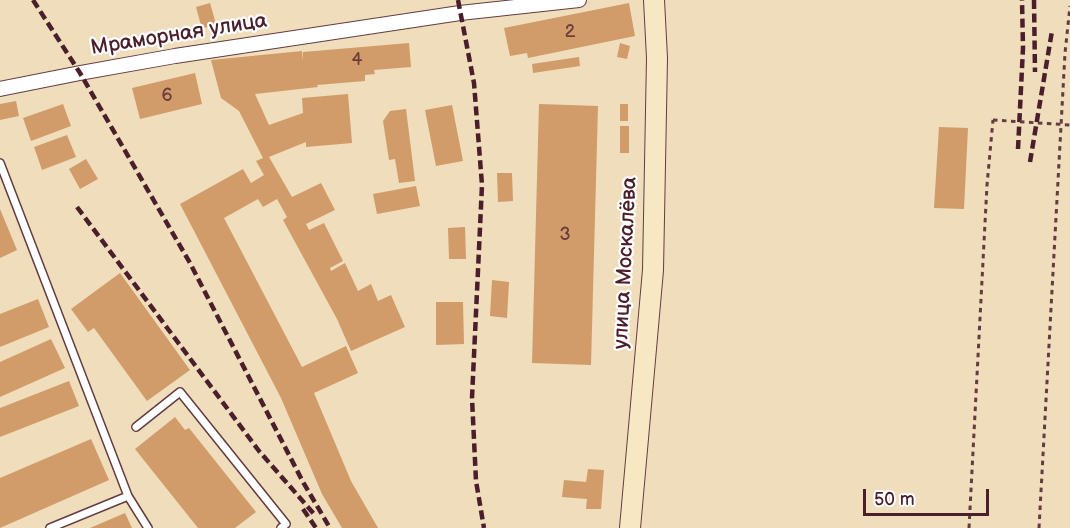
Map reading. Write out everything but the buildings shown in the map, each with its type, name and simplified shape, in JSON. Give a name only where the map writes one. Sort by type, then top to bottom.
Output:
[{"type":"main road","name":"улица Москалёва","points":[[630,528],[653,270],[657,70],[654,0]]},
{"type":"street","name":"Мраморная улица","points":[[0,89],[175,56],[460,13],[579,0]]},
{"type":"lane","points":[[0,163],[128,495],[148,528]]},
{"type":"lane","points":[[136,427],[180,392],[286,524],[281,528]]},
{"type":"lane","points":[[50,528],[128,495]]},
{"type":"path","points":[[1039,528],[1065,53],[1070,6]]},
{"type":"path","points":[[969,528],[987,185],[993,120],[1070,125]]},
{"type":"path","points":[[1058,188],[1061,125]]},
{"type":"railway","points":[[33,0],[80,73],[190,263],[303,482],[330,528]]},
{"type":"railway","points":[[458,0],[474,83],[482,185],[472,398],[476,481],[484,528]]},
{"type":"railway","points":[[1018,149],[1023,48],[1022,0]]},
{"type":"railway","points":[[1034,0],[1035,72]]},
{"type":"railway","points":[[1030,162],[1052,31]]},
{"type":"railway","points":[[77,207],[259,451],[314,514]]},
{"type":"railway","points":[[303,509],[316,528]]}]
